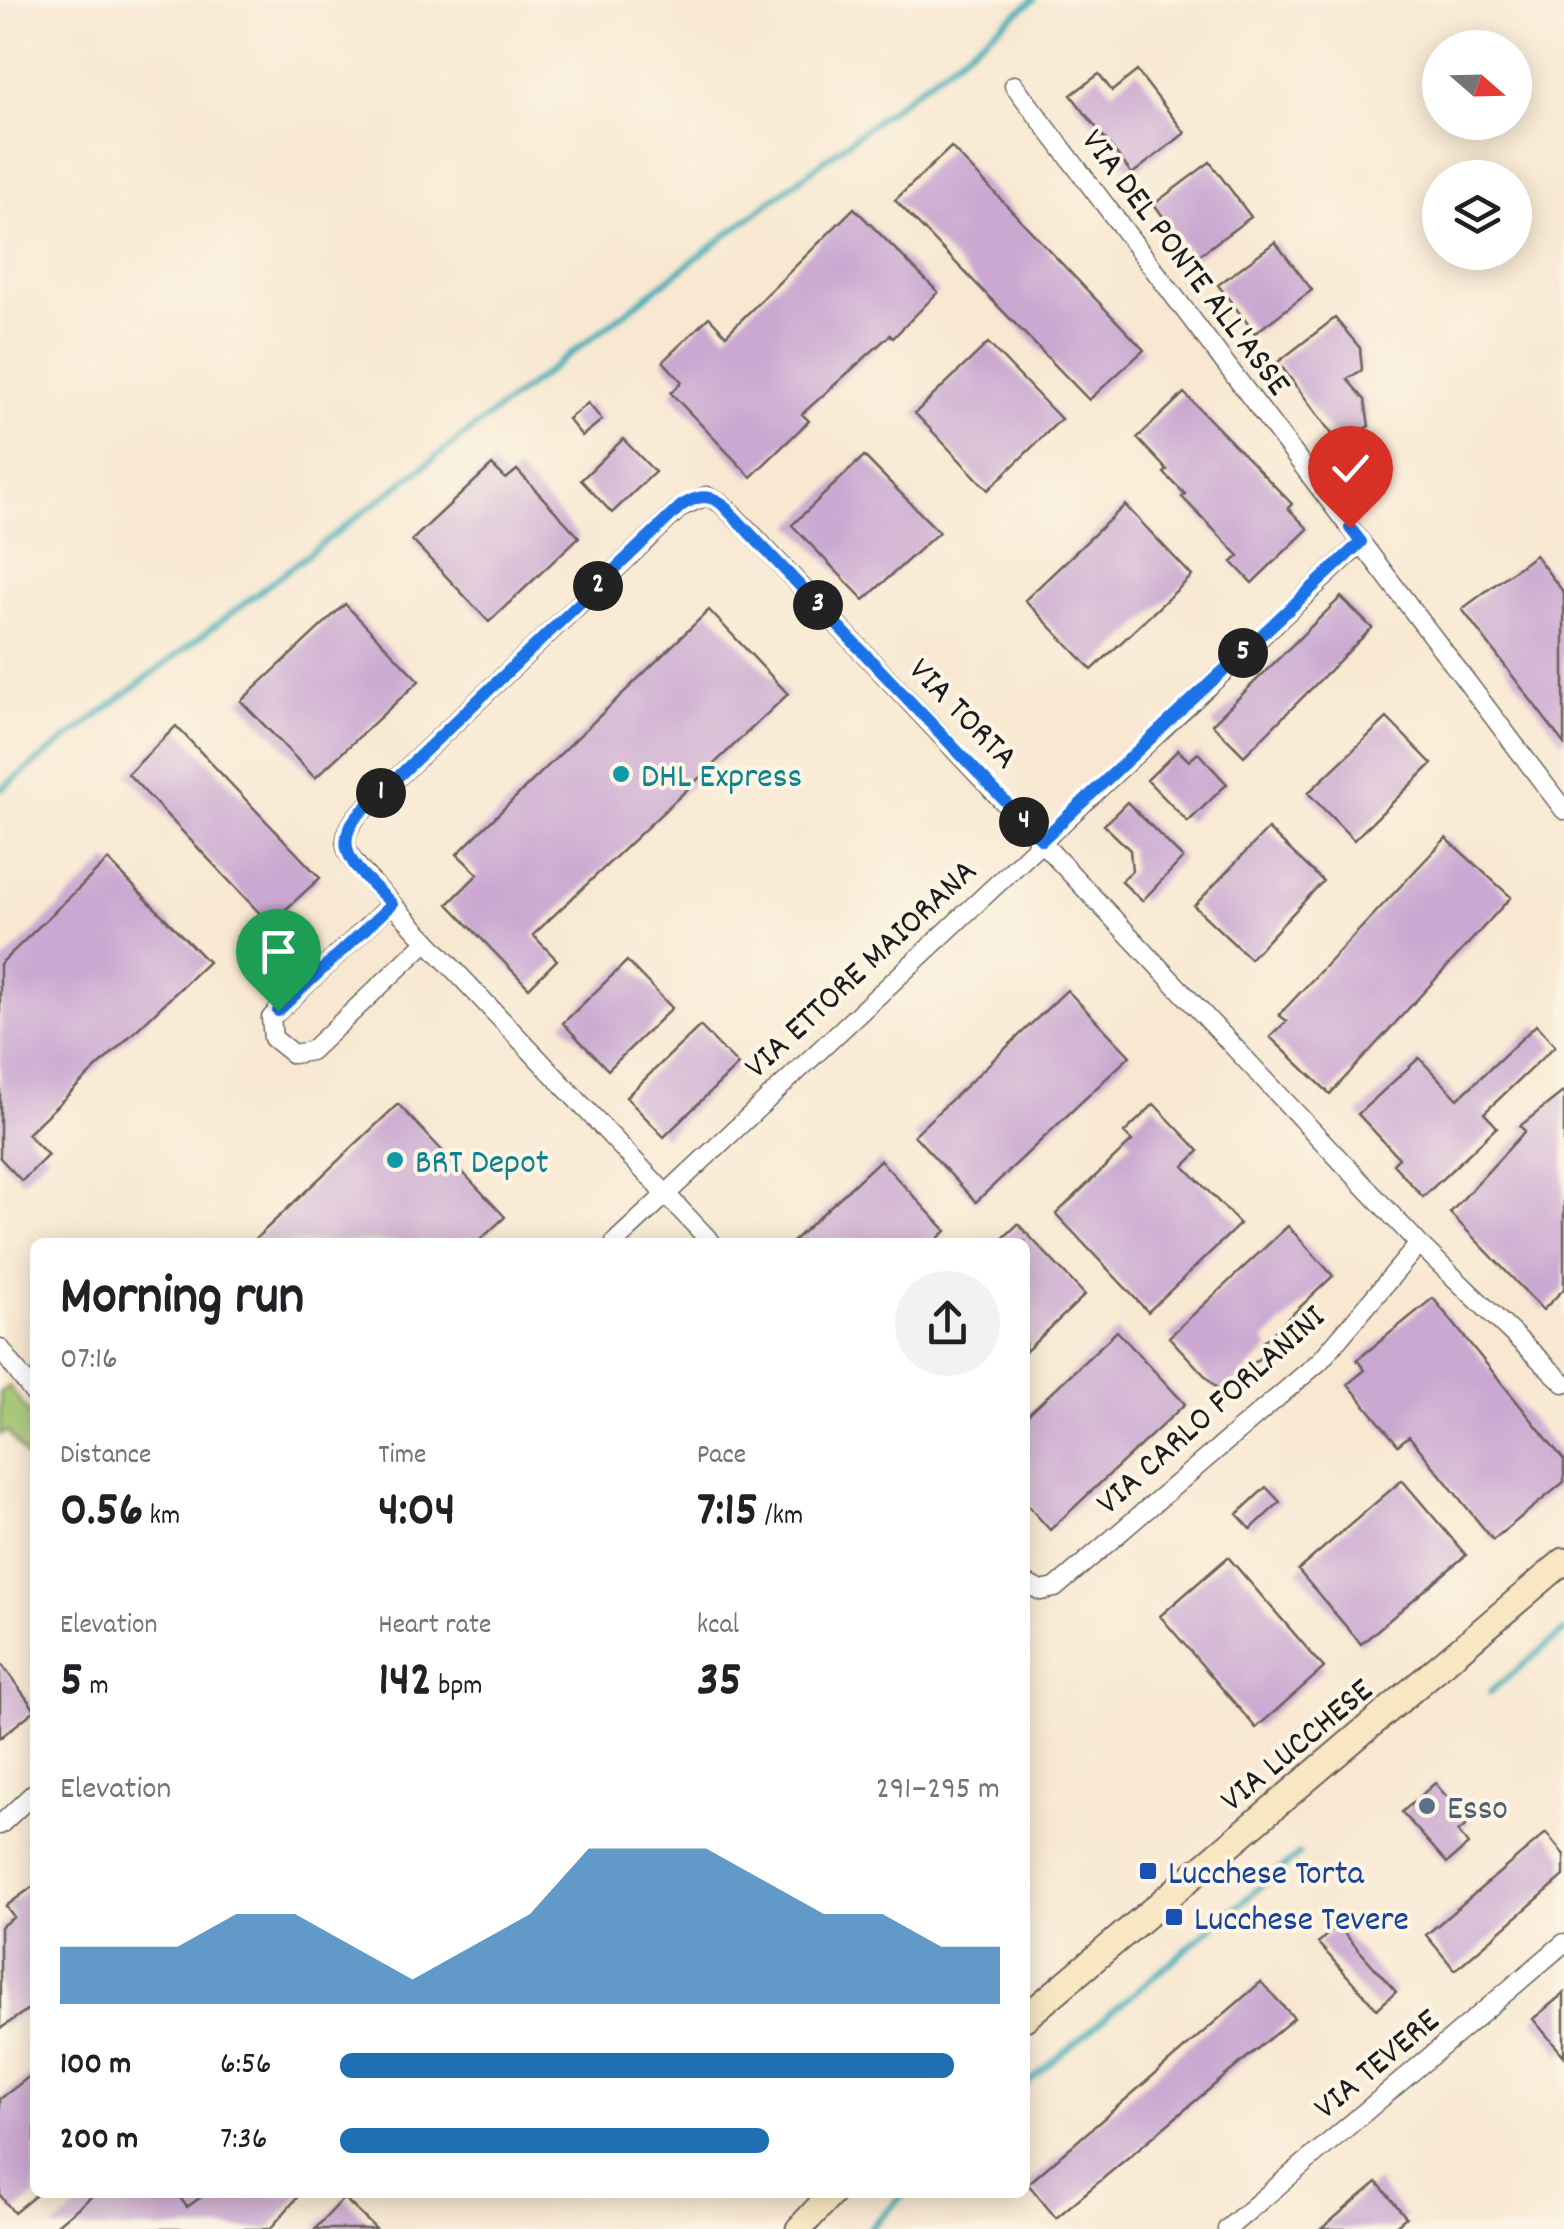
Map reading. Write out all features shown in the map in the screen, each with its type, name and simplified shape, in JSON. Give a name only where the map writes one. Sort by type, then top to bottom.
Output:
[{"type":"main road","name":"VIA LUCCHESE","points":[[1030,2014],[1564,1561]]},
{"type":"main road","points":[[798,2229],[827,2198]]},
{"type":"street","name":"VIA DEL PONTE ALL'ASSE","points":[[1014,85],[1564,810]]},
{"type":"street","name":"VIA TORTA","points":[[392,904],[346,854],[344,840],[357,816],[667,520],[688,502],[706,496],[721,503],[750,532],[1419,1244],[1564,1382]]},
{"type":"street","name":"VIA ETTORE MAIORANA","points":[[619,1238],[1361,542]]},
{"type":"street","points":[[426,942],[311,1051],[293,1054],[273,1038],[271,1018],[392,904],[706,1238]]},
{"type":"street","name":"VIA CARLO FORLANINI","points":[[1030,1585],[1041,1590],[1055,1588],[1320,1361],[1419,1244]]},
{"type":"street","points":[[0,1348],[30,1388]]},
{"type":"street","points":[[0,1825],[30,1797]]},
{"type":"street","name":"VIA TEVERE","points":[[1227,2229],[1564,1944]]},
{"type":"green space","points":[[9,1386],[30,1414],[30,1462],[7,1431],[0,1435],[0,1393]]},
{"type":"building","points":[[1137,71],[1185,133],[1132,174],[1071,95],[1099,74],[1112,91]]},
{"type":"building","points":[[951,147],[1144,350],[1089,400],[895,200]]},
{"type":"building","points":[[1210,162],[1251,217],[1194,259],[1154,204]]},
{"type":"building","points":[[854,208],[938,292],[893,338],[890,335],[802,414],[809,421],[751,477],[671,393],[682,382],[663,361],[709,317],[726,335]]},
{"type":"building","points":[[1275,242],[1312,290],[1255,333],[1218,285]]},
{"type":"building","points":[[1335,318],[1360,348],[1362,370],[1347,379],[1365,400],[1369,426],[1357,433],[1372,448],[1353,462],[1278,362]]},
{"type":"building","points":[[988,343],[1061,419],[988,490],[915,413]]},
{"type":"building","points":[[1184,393],[1292,504],[1288,508],[1308,529],[1252,583],[1232,562],[1239,556],[1182,497],[1185,494],[1164,473],[1167,470],[1137,438]]},
{"type":"building","points":[[588,403],[602,420],[582,436],[568,419]]},
{"type":"building","points":[[623,439],[655,472],[612,513],[581,480]]},
{"type":"building","points":[[864,456],[939,532],[864,600],[792,525]]},
{"type":"building","points":[[492,465],[506,479],[517,470],[579,537],[489,622],[412,540]]},
{"type":"building","points":[[1125,505],[1192,576],[1092,670],[1025,600]]},
{"type":"building","points":[[1535,555],[1564,593],[1564,744],[1462,609]]},
{"type":"building","points":[[1341,597],[1372,628],[1244,756],[1212,724]]},
{"type":"building","points":[[345,604],[419,681],[315,778],[241,701]]},
{"type":"building","name":"DHL Express","points":[[709,610],[788,694],[533,935],[557,960],[529,988],[448,904],[478,874],[457,854]]},
{"type":"building","points":[[1387,718],[1432,764],[1354,840],[1308,793]]},
{"type":"building","points":[[176,726],[320,878],[270,924],[128,774]]},
{"type":"building","points":[[1178,750],[1189,761],[1198,753],[1227,784],[1188,822],[1147,780]]},
{"type":"building","points":[[1127,802],[1183,858],[1142,901],[1121,881],[1132,871],[1130,850],[1104,825]]},
{"type":"building","points":[[1268,829],[1323,881],[1250,959],[1194,906]]},
{"type":"building","points":[[1446,838],[1511,897],[1330,1094],[1270,1037],[1287,1021],[1279,1015]]},
{"type":"building","points":[[108,860],[208,962],[27,1134],[48,1155],[22,1181],[0,1158],[0,964]]},
{"type":"building","points":[[627,961],[672,1008],[608,1070],[563,1023]]},
{"type":"building","points":[[1067,990],[1130,1056],[976,1202],[914,1135]]},
{"type":"building","points":[[1536,1025],[1555,1046],[1484,1113],[1497,1127],[1423,1197],[1393,1164],[1399,1158],[1358,1114],[1419,1058],[1458,1099]]},
{"type":"building","points":[[700,1026],[738,1065],[664,1137],[626,1097]]},
{"type":"building","points":[[1564,1091],[1564,1289],[1543,1310],[1450,1213],[1525,1131],[1520,1126]]},
{"type":"building","name":"BRT Depot","points":[[398,1104],[505,1217],[482,1238],[256,1238]]},
{"type":"building","points":[[1154,1104],[1199,1151],[1184,1166],[1240,1224],[1148,1312],[1056,1214],[1132,1141],[1124,1133]]},
{"type":"building","points":[[880,1160],[946,1231],[938,1238],[796,1238]]},
{"type":"building","points":[[1018,1224],[1085,1295],[1030,1347],[1030,1238],[1003,1238]]},
{"type":"building","points":[[1288,1226],[1333,1276],[1264,1341],[1270,1348],[1222,1394],[1169,1337]]},
{"type":"building","points":[[1433,1298],[1564,1460],[1564,1482],[1493,1540],[1409,1436],[1398,1445],[1348,1384],[1365,1370],[1357,1360]]},
{"type":"building","points":[[1117,1331],[1185,1404],[1050,1530],[1030,1508],[1030,1412]]},
{"type":"building","points":[[1402,1480],[1466,1555],[1361,1644],[1298,1570]]},
{"type":"building","points":[[1266,1487],[1280,1502],[1251,1529],[1237,1514]]},
{"type":"building","points":[[1228,1557],[1324,1668],[1256,1728],[1160,1616]]},
{"type":"building","points":[[0,1662],[30,1703],[30,1714],[0,1738]]},
{"type":"building","points":[[1435,1783],[1469,1823],[1458,1832],[1468,1845],[1447,1863],[1402,1812]]},
{"type":"building","points":[[1546,1833],[1564,1855],[1564,1876],[1455,1970],[1426,1935]]},
{"type":"building","points":[[30,1889],[30,2008],[0,2029],[0,1927],[14,1917],[6,1906]]},
{"type":"building","points":[[1337,1925],[1396,1992],[1377,2009],[1318,1943]]},
{"type":"building","points":[[1261,1982],[1294,2018],[1056,2218],[1030,2182]]},
{"type":"building","points":[[1564,1993],[1564,2056],[1533,2019]]},
{"type":"building","points":[[30,2076],[33,2198],[14,2213],[0,2195],[0,2099]]},
{"type":"building","points":[[1377,2182],[1406,2217],[1392,2229],[1321,2229]]},
{"type":"building","points":[[90,2198],[180,2198],[187,2207],[200,2198],[297,2198],[270,2229],[52,2229]]},
{"type":"building","points":[[344,2198],[376,2229],[315,2229]]},
{"type":"waterway","points":[[0,790],[1034,0]]},
{"type":"waterway","points":[[1490,1692],[1564,1631]]},
{"type":"waterway","points":[[1030,2081],[1299,1854]]},
{"type":"waterway","points":[[869,2229],[900,2198]]},
{"type":"place","name":"DHL Express","points":[[621,774]]},
{"type":"place","name":"BRT Depot","points":[[395,1160]]},
{"type":"place","name":"Esso","points":[[1427,1806]]},
{"type":"place","name":"Lucchese Torta","points":[[1148,1871]]},
{"type":"place","name":"Lucchese Tevere","points":[[1174,1917]]},
{"type":"route","points":[[278,1011],[392,904],[346,854],[346,832],[357,816],[681,506],[697,498],[706,496],[721,503],[1042,840],[1361,542],[1350,528]]}]
